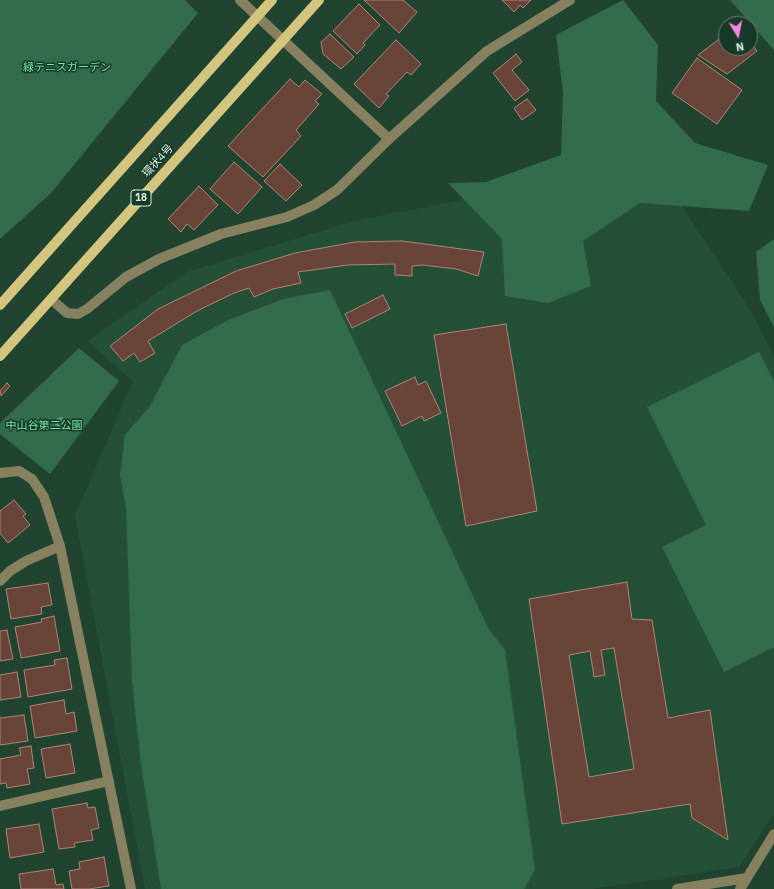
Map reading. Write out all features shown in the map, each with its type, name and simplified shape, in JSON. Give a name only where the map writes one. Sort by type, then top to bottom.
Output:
[{"type":"main road","name":"環状4号","points":[[0,305],[272,0]]},
{"type":"main road","name":"環状4号","points":[[0,356],[319,0]]},
{"type":"street","points":[[240,0],[389,139]]},
{"type":"street","points":[[51,299],[67,313],[78,314],[87,309],[126,277],[159,259],[221,234],[287,217],[314,205],[337,190],[389,139],[487,51],[570,0]]},
{"type":"street","points":[[0,473],[19,471],[32,479],[44,497],[60,546],[132,889]]},
{"type":"street","points":[[0,581],[10,571],[26,561],[60,546]]},
{"type":"street","points":[[0,806],[109,781]]},
{"type":"street","points":[[740,889],[774,834]]},
{"type":"street","points":[[677,889],[747,878]]},
{"type":"shaded area","points":[[663,177],[753,315],[774,357],[774,813],[739,867],[591,889],[145,889],[75,516],[133,381],[87,341],[187,272],[354,221],[513,190]]},
{"type":"green space","name":"緑テニスガーデン","points":[[0,0],[185,0],[198,13],[51,193],[0,239]]},
{"type":"green space","points":[[623,0],[658,45],[656,101],[695,143],[768,165],[749,211],[640,203],[583,241],[591,286],[548,303],[505,296],[502,239],[448,183],[486,182],[561,155],[563,93],[556,35]]},
{"type":"green space","points":[[730,0],[774,0],[774,50],[758,32],[758,16],[744,16]]},
{"type":"green space","points":[[774,239],[774,327],[760,300],[756,252]]},
{"type":"green space","points":[[330,290],[488,628],[505,650],[535,870],[524,889],[161,889],[141,765],[132,681],[126,508],[120,475],[125,435],[150,406],[182,345],[228,320],[283,299]]},
{"type":"green space","name":"中山谷第二公園","points":[[79,348],[119,381],[50,474],[0,434],[0,423]]},
{"type":"green space","points":[[759,352],[774,381],[774,647],[724,672],[662,547],[706,525],[647,407]]},
{"type":"building","points":[[364,0],[403,0],[417,12],[399,33]]},
{"type":"building","points":[[502,0],[531,0],[523,8],[520,5],[514,12]]},
{"type":"building","points":[[359,4],[380,25],[363,43],[365,45],[357,54],[333,31]]},
{"type":"building","points":[[330,34],[354,57],[341,69],[323,54],[321,42]]},
{"type":"building","points":[[396,40],[421,64],[411,75],[407,72],[386,94],[389,96],[379,108],[354,84]]},
{"type":"building","points":[[718,40],[718,56],[750,56],[727,74],[698,55]]},
{"type":"building","points":[[516,54],[522,62],[512,70],[529,90],[515,101],[493,73]]},
{"type":"building","points":[[697,58],[742,90],[717,124],[672,93]]},
{"type":"building","points":[[290,79],[299,87],[305,80],[322,94],[315,101],[319,104],[296,130],[301,136],[263,177],[228,146]]},
{"type":"building","points":[[527,99],[536,110],[522,120],[514,108]]},
{"type":"building","points":[[234,162],[262,187],[238,214],[210,189]]},
{"type":"building","points":[[280,164],[302,185],[286,201],[264,181]]},
{"type":"building","points":[[199,186],[218,205],[194,230],[187,224],[181,232],[168,219]]},
{"type":"building","points":[[402,241],[484,252],[478,276],[456,269],[423,265],[412,266],[412,276],[395,275],[395,264],[348,265],[298,272],[301,283],[273,289],[254,297],[249,288],[234,293],[197,311],[148,341],[155,353],[140,362],[134,353],[123,361],[110,346],[158,309],[236,271],[295,253],[355,242]]},
{"type":"building","points":[[383,295],[390,309],[352,328],[345,314]]},
{"type":"building","points":[[506,324],[537,511],[466,526],[434,335]]},
{"type":"building","points":[[415,377],[418,385],[426,381],[441,413],[424,421],[422,416],[402,426],[385,391]]},
{"type":"building","points":[[7,383],[10,386],[1,396],[0,391]]},
{"type":"building","points":[[14,500],[26,514],[23,516],[30,525],[8,543],[0,533],[0,511]]},
{"type":"building","points":[[627,582],[632,619],[652,620],[668,718],[710,710],[728,840],[692,818],[690,804],[562,824],[529,599]],"holes":[[[614,648],[634,769],[589,777],[569,655],[590,651],[594,677],[605,675],[601,650]]]},
{"type":"building","points":[[48,583],[52,605],[41,607],[42,614],[11,619],[6,589]]},
{"type":"building","points":[[54,616],[60,651],[21,658],[15,627],[42,622],[41,619]]},
{"type":"building","points":[[7,630],[13,659],[0,661],[0,631]]},
{"type":"building","points":[[67,658],[72,689],[28,697],[24,670],[55,665],[54,660]]},
{"type":"building","points":[[17,672],[21,697],[0,700],[0,675]]},
{"type":"building","points":[[64,700],[66,714],[74,712],[77,731],[35,738],[30,706]]},
{"type":"building","points":[[24,715],[28,741],[0,745],[0,718]]},
{"type":"building","points":[[70,744],[75,773],[46,778],[41,749]]},
{"type":"building","points":[[31,746],[34,768],[27,769],[30,784],[7,788],[6,783],[0,784],[0,759],[21,755],[19,748]]},
{"type":"building","points":[[87,803],[88,808],[95,807],[99,828],[91,830],[93,840],[74,843],[75,847],[59,849],[52,809]]},
{"type":"building","points":[[39,824],[44,852],[10,858],[6,829]]},
{"type":"building","points":[[104,857],[109,886],[89,889],[72,889],[69,871],[80,869],[79,862]]},
{"type":"building","points":[[53,869],[56,885],[63,884],[64,889],[21,889],[19,874]]}]
